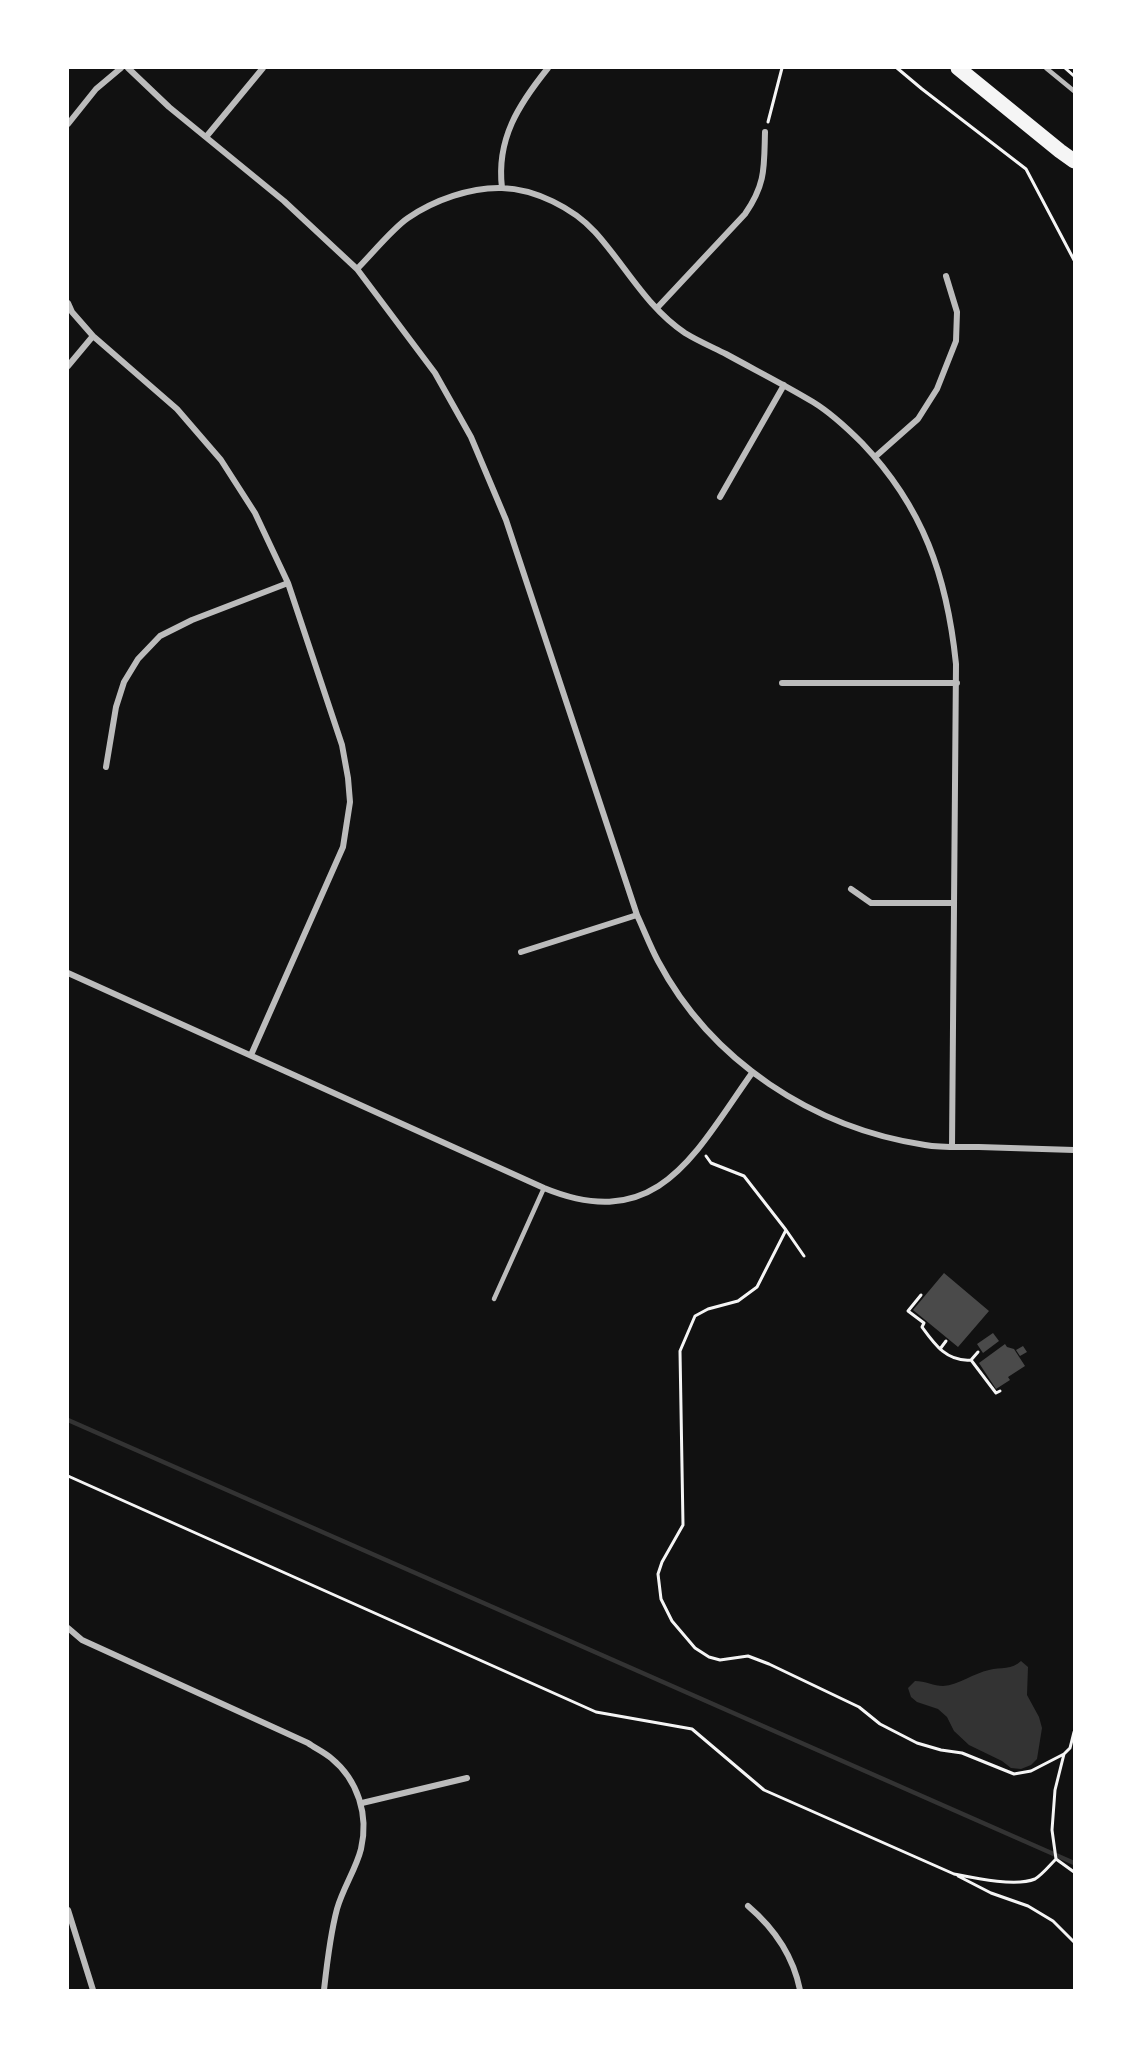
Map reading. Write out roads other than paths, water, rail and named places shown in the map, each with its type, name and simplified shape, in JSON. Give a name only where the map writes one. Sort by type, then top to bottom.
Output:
[{"type":"main road","points":[[958,68],[1074,161]]},
{"type":"main road","points":[[1060,152],[1074,169]]},
{"type":"street","points":[[68,124],[96,89],[120,68]]},
{"type":"street","points":[[128,68],[169,107],[284,201],[357,269],[435,373],[471,437],[506,520],[637,915],[658,961],[689,1008],[718,1041],[752,1073],[775,1090],[845,1124],[926,1146],[1074,1150]]},
{"type":"street","points":[[206,137],[263,68]]},
{"type":"street","points":[[502,188],[500,172],[507,132],[524,98],[548,68]]},
{"type":"street","points":[[657,308],[745,214],[757,198],[764,174],[765,132]]},
{"type":"street","points":[[357,269],[407,218],[435,203],[463,193],[502,188],[527,192],[552,202],[575,214],[594,231],[634,283],[684,333],[816,404],[848,429],[900,487],[914,511],[939,569],[954,643],[957,683],[952,1147]]},
{"type":"street","points":[[875,457],[918,419],[937,389],[956,341],[957,312],[946,276]]},
{"type":"street","points":[[68,303],[93,336],[177,409],[221,460],[255,513],[288,583],[342,745],[350,802],[343,847],[251,1055]]},
{"type":"street","points":[[68,366],[93,336]]},
{"type":"street","points":[[720,497],[784,385]]},
{"type":"street","points":[[106,767],[116,706],[124,682],[138,659],[160,636],[192,620],[288,583]]},
{"type":"street","points":[[782,683],[957,683]]},
{"type":"street","points":[[851,889],[871,903],[954,903]]},
{"type":"street","points":[[521,952],[637,915]]},
{"type":"street","points":[[68,973],[544,1188],[577,1199],[607,1203],[644,1195],[662,1186],[680,1171],[701,1146],[752,1073]]},
{"type":"street","points":[[68,1628],[82,1640],[315,1748],[331,1757],[345,1773],[362,1803],[361,1849],[337,1908],[327,1957],[324,1990]]},
{"type":"street","points":[[362,1803],[467,1778]]},
{"type":"street","points":[[748,1906],[766,1922],[783,1943],[793,1965],[800,1990]]},
{"type":"street","points":[[68,1910],[93,1990]]},
{"type":"lane","points":[[1046,68],[1074,91]]},
{"type":"lane","points":[[494,1299],[544,1188]]},
{"type":"waterway","points":[[68,1420],[1074,1863]]}]
